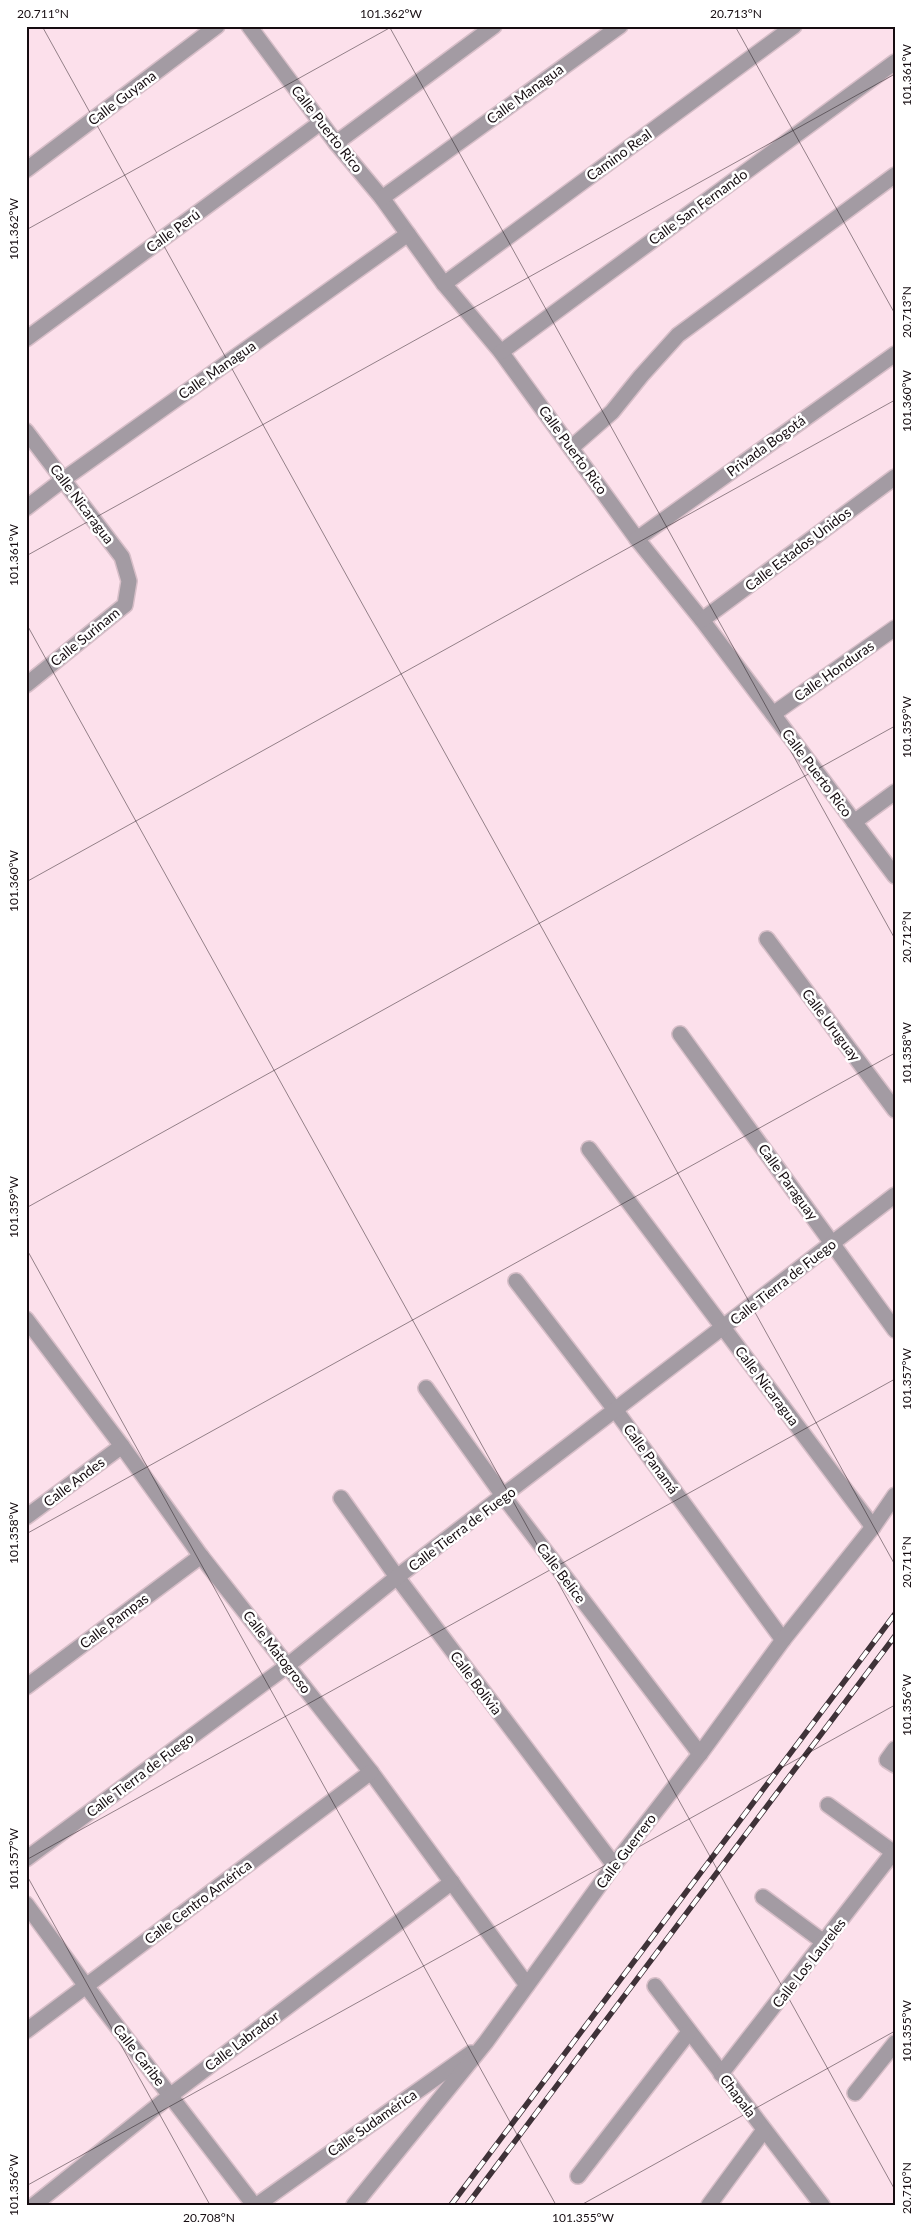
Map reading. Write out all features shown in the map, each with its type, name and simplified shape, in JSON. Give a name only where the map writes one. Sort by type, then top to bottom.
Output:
[{"type":"street","name":"Calle Guyana","points":[[26,170],[217,26]]},
{"type":"street","name":"Calle Puerto Rico","points":[[249,26],[320,123],[382,198],[444,284],[501,352],[637,539],[702,620],[895,876]]},
{"type":"street","points":[[336,143],[494,26]]},
{"type":"street","name":"Calle Managua","points":[[382,198],[620,26]]},
{"type":"street","name":"Camino Real","points":[[444,284],[794,26]]},
{"type":"street","name":"Calle San Fernando","points":[[501,352],[895,62]]},
{"type":"street","name":"Calle Perú","points":[[26,339],[320,123]]},
{"type":"street","points":[[571,448],[612,412],[641,376],[678,336],[895,175]]},
{"type":"street","name":"Calle Managua","points":[[26,508],[408,234]]},
{"type":"street","name":"Privada Bogotá","points":[[637,539],[895,354]]},
{"type":"street","name":"Calle Nicaragua","points":[[26,431],[122,557],[129,581]]},
{"type":"street","name":"Calle Estados Unidos","points":[[702,620],[895,477]]},
{"type":"street","name":"Calle Surinam","points":[[26,685],[125,605],[129,581]]},
{"type":"street","name":"Calle Honduras","points":[[773,714],[895,628]]},
{"type":"street","points":[[854,822],[895,792]]},
{"type":"street","name":"Calle Uruguay","points":[[767,939],[895,1110]]},
{"type":"street","name":"Calle Paraguay","points":[[680,1034],[895,1330]]},
{"type":"street","name":"Calle Nicaragua","points":[[589,1149],[873,1527]]},
{"type":"street","name":"Calle Tierra de Fuego","points":[[26,1859],[287,1666],[397,1578],[895,1196]]},
{"type":"street","name":"Calle Panamá","points":[[516,1281],[616,1411],[783,1640]]},
{"type":"street","name":"Calle Matogroso","points":[[26,1320],[31,1337],[122,1446],[201,1556],[371,1772],[527,1985]]},
{"type":"street","name":"Calle Belice","points":[[426,1388],[504,1497],[700,1754]]},
{"type":"street","name":"Calle Andes","points":[[26,1517],[122,1446]]},
{"type":"street","name":"Calle Guerrero","points":[[354,2205],[486,2042],[614,1865],[700,1754],[783,1640],[873,1527],[895,1495]]},
{"type":"street","name":"Calle Bolivia","points":[[342,1498],[397,1578],[614,1865]]},
{"type":"street","name":"Calle Pampas","points":[[26,1687],[201,1556]]},
{"type":"street","points":[[895,1750],[887,1760],[895,1765]]},
{"type":"street","name":"Calle Centro América","points":[[26,2031],[371,1772]]},
{"type":"street","points":[[828,1805],[894,1851]]},
{"type":"street","name":"Calle Los Laureles","points":[[721,2074],[894,1851]]},
{"type":"street","name":"Calle Labrador","points":[[34,2205],[171,2095],[452,1882]]},
{"type":"street","points":[[763,1897],[824,1943]]},
{"type":"street","name":"Calle Caribe","points":[[26,1904],[86,1986],[256,2205]]},
{"type":"street","name":"Chapala","points":[[655,1986],[822,2205]]},
{"type":"street","points":[[578,2176],[689,2032]]},
{"type":"street","name":"Calle Sudamérica","points":[[256,2205],[486,2042]]},
{"type":"street","points":[[855,2093],[892,2053]]},
{"type":"street","points":[[708,2205],[764,2130]]},
{"type":"railway","points":[[451,2205],[895,1614]]},
{"type":"railway","points":[[467,2205],[895,1636]]}]
